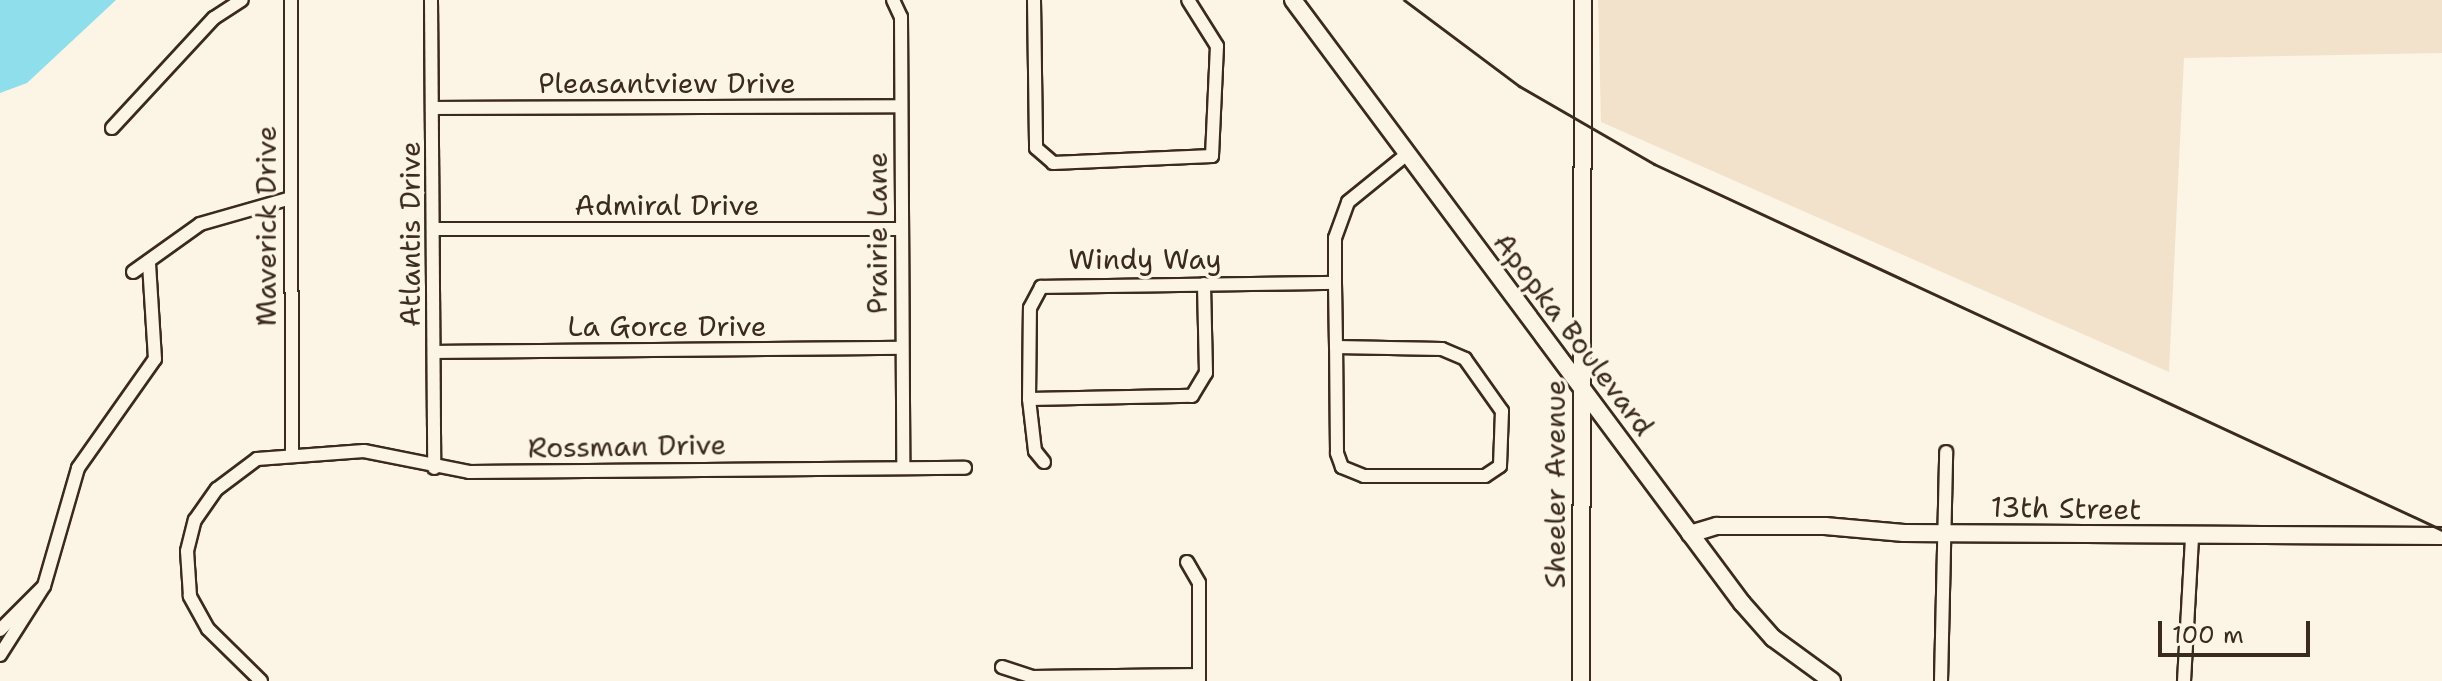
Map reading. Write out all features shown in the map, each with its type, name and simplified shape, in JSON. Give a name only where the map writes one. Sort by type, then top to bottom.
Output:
[{"type":"street","points":[[112,128],[214,18],[242,0]]},
{"type":"street","name":"Maverick Drive","points":[[291,0],[288,199],[292,452]]},
{"type":"street","name":"Atlantis Drive","points":[[431,0],[434,468]]},
{"type":"street","name":"Prairie Lane","points":[[893,0],[901,17],[903,467]]},
{"type":"street","points":[[1034,0],[1036,148],[1053,163],[1212,156],[1217,46],[1188,0]]},
{"type":"street","name":"Apopka Boulevard","points":[[1293,0],[1690,534],[1773,638],[1832,681]]},
{"type":"street","name":"Sheeler Avenue","points":[[1581,681],[1583,0]]},
{"type":"street","name":"Pleasantview Drive","points":[[433,108],[901,106]]},
{"type":"street","points":[[1336,347],[1442,349],[1465,359],[1502,411],[1500,466],[1485,476],[1350,473],[1337,453],[1335,283],[1335,238],[1348,202],[1407,154]]},
{"type":"street","points":[[133,272],[200,224],[288,199]]},
{"type":"street","name":"Admiral Drive","points":[[434,229],[900,229]]},
{"type":"street","points":[[0,655],[44,586],[78,468],[155,359],[149,263]]},
{"type":"street","name":"Windy Way","points":[[1044,462],[1035,451],[1029,399],[1030,308],[1041,287],[1335,283]]},
{"type":"street","points":[[1029,399],[1192,396],[1206,373],[1204,284]]},
{"type":"street","name":"La Gorce Drive","points":[[434,352],[901,348]]},
{"type":"street","name":"Rossman Drive","points":[[261,681],[208,629],[190,596],[187,551],[195,520],[217,489],[257,459],[292,452],[364,451],[434,468],[965,468]]},
{"type":"street","points":[[1941,681],[1941,533],[1946,452]]},
{"type":"street","name":"13th Street","points":[[1690,534],[1717,526],[1803,526],[1941,533],[2442,536]]},
{"type":"street","points":[[2184,681],[2192,536]]},
{"type":"street","points":[[1002,667],[1032,677],[1199,678],[1199,583],[1187,562]]},
{"type":"street","points":[[0,630],[44,586]]},
{"type":"shaded area","points":[[1598,0],[2442,0],[2442,53],[2184,58],[2169,372],[1601,122]]},
{"type":"water","points":[[0,0],[116,0],[27,83],[0,93]]},
{"type":"railway","points":[[1404,0],[1519,86],[1654,164],[2442,530]]}]
